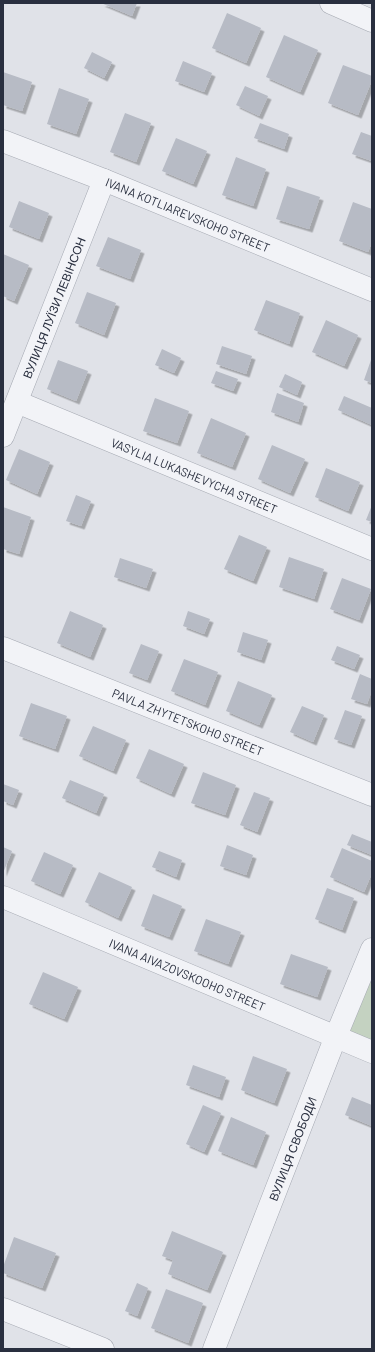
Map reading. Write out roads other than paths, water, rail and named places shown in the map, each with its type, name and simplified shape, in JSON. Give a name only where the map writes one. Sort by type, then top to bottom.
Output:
[{"type":"street","points":[[331,3],[372,21]]},
{"type":"street","name":"IVANA KOTLIAREVSKOHO STREET","points":[[3,141],[104,180],[372,290]]},
{"type":"street","name":"ВУЛИЦЯ ЛУЇЗИ ЛЕВІНСОН","points":[[3,436],[104,180]]},
{"type":"street","name":"VASYLIA LUKASHEVYCHA STREET","points":[[17,402],[372,549]]},
{"type":"street","name":"PAVLA ZHYTETSKOHO STREET","points":[[3,648],[372,795]]},
{"type":"street","name":"IVANA AIVAZOVSKOOHO STREET","points":[[3,896],[372,1052]]},
{"type":"street","name":"ВУЛИЦЯ СВОБОДИ","points":[[214,1349],[336,1036],[372,949]]},
{"type":"street","points":[[3,1309],[103,1349]]}]
